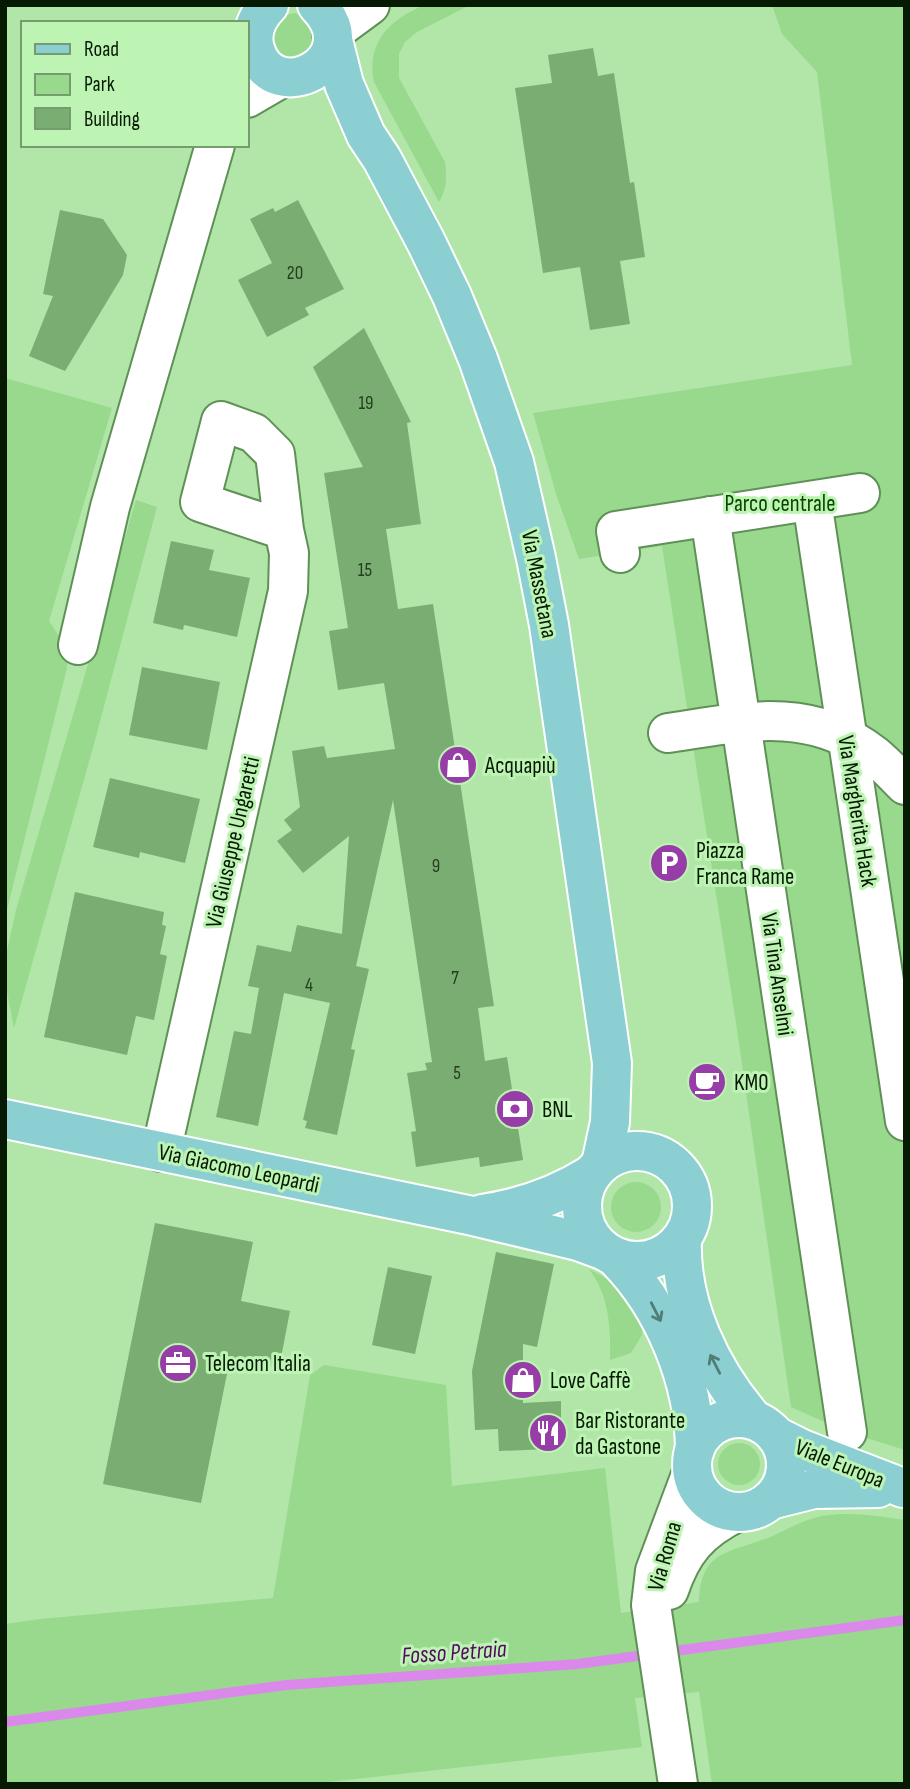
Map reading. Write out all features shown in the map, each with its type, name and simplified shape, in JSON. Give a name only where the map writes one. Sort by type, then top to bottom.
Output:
[{"type":"main road","points":[[287,77],[303,76],[324,63],[328,26]]},
{"type":"main road","name":"Via Massetana","points":[[328,26],[345,84],[366,135],[382,159],[452,296],[478,359],[514,462],[537,558],[612,1063],[610,1122],[596,1169]]},
{"type":"main road","name":"Via Massetana","points":[[254,28],[263,65],[329,103],[366,135]]},
{"type":"main road","name":"Via Massetana","points":[[612,1063],[643,1128],[660,1156]]},
{"type":"main road","name":"Via Giacomo Leopardi","points":[[5,1119],[473,1216],[578,1241],[611,1254]]},
{"type":"main road","points":[[611,1254],[640,1261],[652,1259],[674,1247],[682,1238],[689,1224],[692,1208],[684,1177],[674,1164],[650,1152],[619,1153],[596,1169],[584,1194],[583,1216],[594,1242],[636,1278],[672,1343],[693,1417],[694,1460],[700,1491],[708,1500],[726,1510],[753,1506],[779,1489],[786,1462],[783,1448],[732,1393],[715,1366],[700,1332],[685,1286],[681,1263],[682,1238]]},
{"type":"main road","name":"Via Giacomo Leopardi","points":[[473,1216],[514,1209],[545,1199],[569,1189],[596,1169]]},
{"type":"main road","points":[[694,1460],[706,1431],[723,1420],[744,1418],[765,1428]]},
{"type":"main road","name":"Viale Europa","points":[[765,1428],[814,1454],[904,1488]]},
{"type":"main road","name":"Viale Europa","points":[[753,1506],[805,1490],[832,1487],[904,1488]]},
{"type":"street","points":[[328,26],[370,5]]},
{"type":"street","points":[[248,97],[287,77]]},
{"type":"street","points":[[78,645],[110,507],[214,147]]},
{"type":"street","points":[[620,552],[616,531],[860,493]]},
{"type":"street","name":"Via Margherita Hack","points":[[812,500],[905,1121]]},
{"type":"street","name":"Via Tina Anselmi","points":[[710,516],[847,1432]]},
{"type":"street","name":"Via Giuseppe Ungaretti","points":[[161,1152],[288,592],[289,553],[284,530]]},
{"type":"street","points":[[668,733],[771,719],[797,722],[826,729],[848,739],[873,754],[905,785]]},
{"type":"street","name":"Via Roma","points":[[678,1784],[656,1643],[658,1604],[655,1571],[694,1460]]},
{"type":"street","name":"Via Roma","points":[[658,1604],[683,1554],[711,1527],[753,1506]]},
{"type":"green space","points":[[422,5],[470,5],[417,32],[405,42],[399,54],[399,78],[445,162],[446,182],[439,202],[374,82],[373,72],[374,53],[382,36],[395,22]]},
{"type":"green space","name":"Parco centrale","points":[[772,5],[905,5],[905,1450],[847,1432],[791,1407],[738,1036],[662,546],[579,559],[556,494],[533,413],[852,365],[817,72],[782,34]]},
{"type":"green space","points":[[294,13],[312,23],[313,50],[289,61],[272,49],[271,28],[280,17]]},
{"type":"green space","points":[[5,378],[112,408],[49,621],[68,650],[67,668],[5,918]]},
{"type":"green space","points":[[136,500],[157,507],[14,1028],[5,981],[7,951],[16,910]]},
{"type":"green space","points":[[636,1182],[653,1190],[661,1207],[653,1224],[636,1232],[619,1224],[611,1207],[619,1190]]},
{"type":"green space","points":[[589,1269],[615,1283],[642,1322],[642,1335],[631,1353],[610,1360],[605,1301]]},
{"type":"green space","points":[[324,1365],[446,1385],[452,1486],[605,1468],[621,1613],[699,1602],[705,1573],[718,1557],[807,1520],[847,1514],[905,1520],[905,1784],[712,1784],[699,1692],[635,1698],[642,1747],[311,1784],[5,1784],[5,1624],[273,1598],[310,1375]]},
{"type":"green space","points":[[739,1443],[754,1449],[760,1464],[754,1479],[739,1485],[724,1479],[718,1464],[724,1449]]},
{"type":"building","points":[[593,48],[598,76],[614,73],[630,183],[634,182],[645,257],[620,261],[630,324],[590,330],[580,267],[543,273],[515,88],[552,83],[548,55]]},
{"type":"building","points":[[298,200],[344,289],[305,308],[309,315],[267,337],[238,280],[272,263],[250,219],[273,208],[275,212]]},
{"type":"building","points":[[60,210],[103,219],[127,255],[123,275],[65,371],[29,356],[53,296],[43,294]]},
{"type":"building","points":[[364,328],[411,422],[407,423],[421,524],[386,529],[398,609],[433,604],[494,1006],[478,1008],[485,1061],[507,1057],[523,1160],[480,1167],[479,1157],[416,1167],[411,1132],[416,1131],[407,1073],[427,1070],[425,1063],[432,1062],[393,800],[356,966],[369,969],[351,1049],[355,1050],[337,1135],[305,1128],[307,1121],[303,1120],[330,1003],[284,993],[258,1126],[216,1117],[234,1031],[251,1034],[259,988],[248,986],[257,945],[291,952],[297,925],[342,934],[349,836],[303,873],[277,841],[292,830],[284,820],[300,807],[292,751],[324,746],[327,758],[395,749],[384,683],[338,690],[329,631],[348,628],[324,473],[363,467],[313,367]]},
{"type":"building","points":[[171,541],[214,550],[209,570],[250,578],[237,637],[184,625],[183,630],[153,623]]},
{"type":"building","points":[[142,667],[220,682],[207,750],[129,735]]},
{"type":"building","points":[[110,778],[200,799],[185,863],[140,852],[139,858],[93,847]]},
{"type":"building","points":[[75,892],[164,912],[162,925],[166,926],[160,954],[167,956],[154,1020],[136,1016],[127,1055],[44,1037]]},
{"type":"building","name":"Telecom Italia","points":[[155,1223],[253,1242],[241,1301],[290,1311],[279,1368],[230,1359],[201,1503],[103,1484]]},
{"type":"building","points":[[496,1252],[554,1264],[537,1347],[523,1344],[523,1403],[561,1401],[561,1426],[548,1427],[549,1449],[499,1451],[498,1429],[475,1430],[472,1371]]},
{"type":"building","points":[[388,1267],[432,1276],[415,1354],[372,1345]]},
{"type":"waterway","name":"Fosso Petraia","points":[[667,1652],[905,1620]]},
{"type":"waterway","name":"Fosso Petraia","points":[[5,1722],[287,1685],[578,1664],[652,1654]]},
{"type":"place","name":"Acquapiù","points":[[458,765]]},
{"type":"place","name":"Piazza Franca Rame","points":[[669,863]]},
{"type":"place","name":"KM0","points":[[707,1082]]},
{"type":"place","name":"BNL","points":[[515,1109]]},
{"type":"place","name":"Telecom Italia","points":[[178,1363]]},
{"type":"place","name":"Love Caffè","points":[[523,1380]]},
{"type":"place","name":"Bar Ristorante da Gastone","points":[[548,1433]]}]
